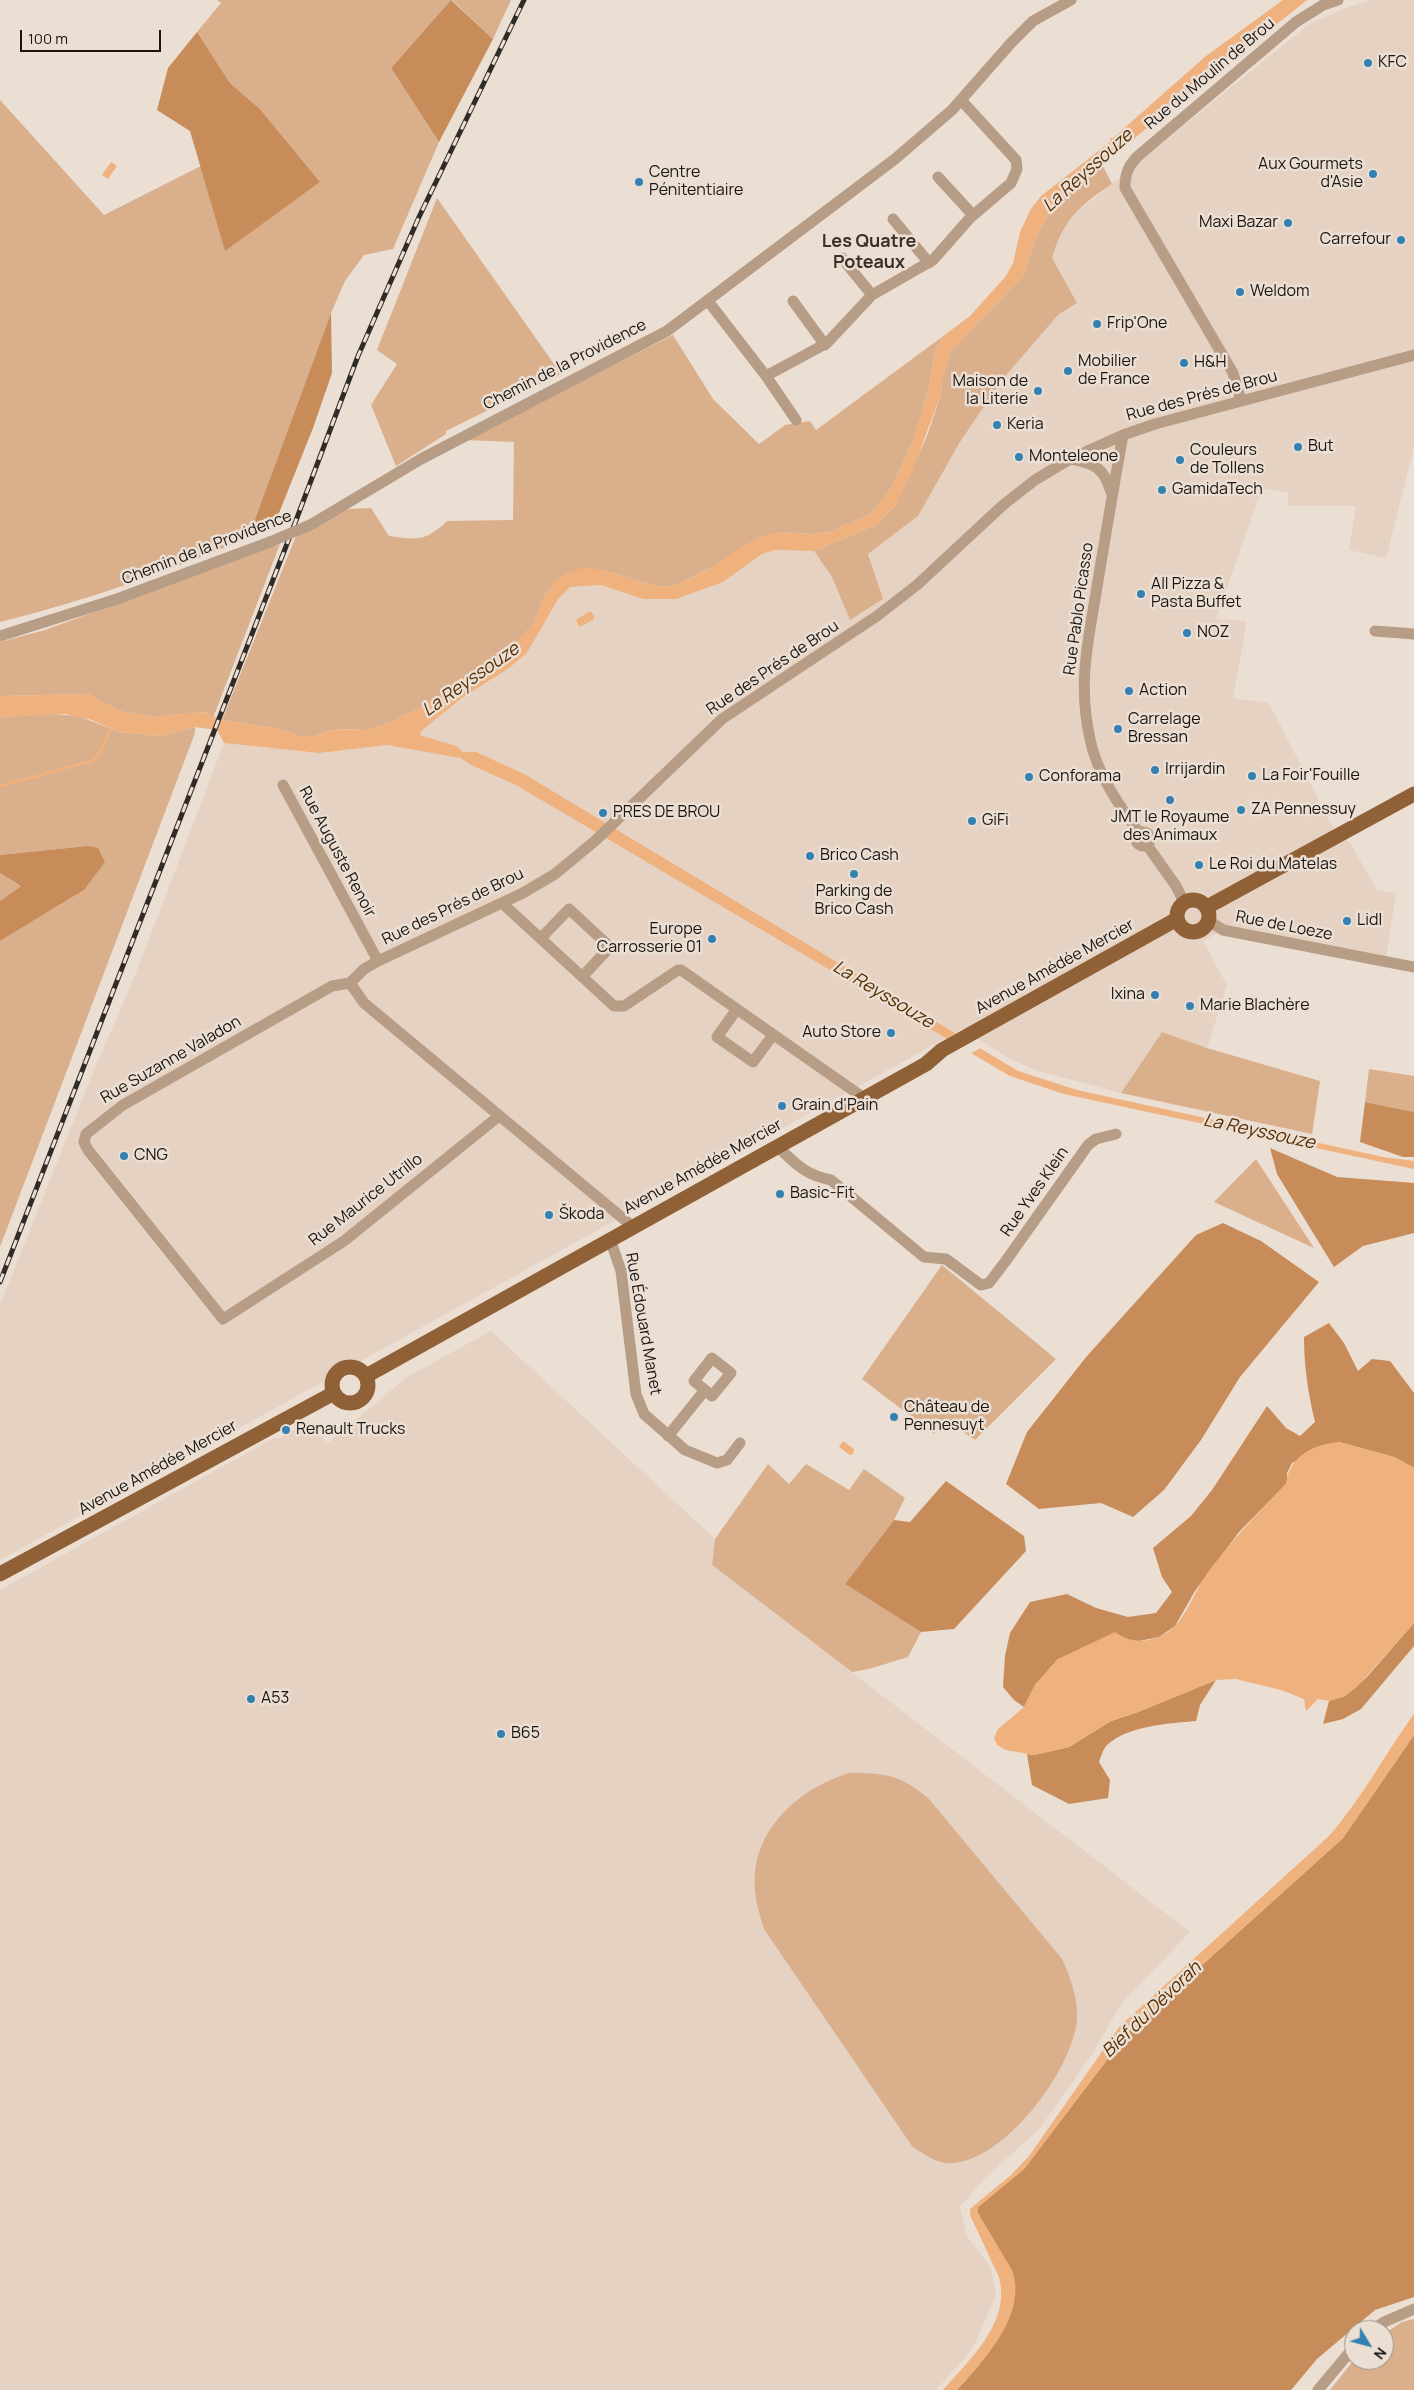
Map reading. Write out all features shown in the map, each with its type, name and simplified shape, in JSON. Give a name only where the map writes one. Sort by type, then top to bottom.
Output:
[{"type":"main road","points":[[1208,914],[1199,901],[1184,902],[1178,910],[1179,923],[1186,931],[1197,932],[1202,930],[1208,914],[1414,794]]},
{"type":"main road","name":"Avenue Amédée Mercier","points":[[366,1376],[864,1098],[926,1064],[947,1057],[964,1043],[1179,923]]},
{"type":"main road","points":[[344,1368],[357,1368],[366,1376],[368,1390],[359,1402],[344,1403],[334,1393],[332,1381],[335,1375],[344,1368]]},
{"type":"main road","name":"Avenue Amédée Mercier","points":[[0,1574],[334,1393]]},
{"type":"street","name":"Chemin de la Providence","points":[[0,636],[117,600],[270,542],[312,524],[430,455],[667,331],[895,159],[961,100],[1033,21],[1071,0]]},
{"type":"street","name":"Rue du Moulin de Brou","points":[[1241,401],[1233,372],[1125,188],[1126,173],[1130,164],[1138,156],[1296,22],[1323,5],[1338,0]]},
{"type":"street","points":[[766,376],[824,345],[872,295],[929,263],[974,215],[1011,183],[1017,169],[1016,160],[961,100]]},
{"type":"street","points":[[938,177],[974,215]]},
{"type":"street","points":[[893,219],[929,263]]},
{"type":"street","points":[[842,258],[872,295]]},
{"type":"street","points":[[708,301],[766,376],[796,420]]},
{"type":"street","points":[[793,301],[824,345]]},
{"type":"street","name":"Rue des Prés de Brou","points":[[350,983],[364,969],[378,961],[502,903],[555,874],[596,840],[722,719],[877,616],[917,584],[1003,505],[1035,480],[1070,460],[1123,435],[1155,424],[1414,355]]},
{"type":"street","name":"Rue Pablo Picasso","points":[[1123,435],[1083,665],[1085,705],[1090,740],[1100,768],[1114,797],[1138,833],[1143,832],[1149,835],[1150,839],[1147,845],[1176,886],[1184,902]]},
{"type":"street","points":[[1070,460],[1088,462],[1100,469],[1107,478],[1112,496]]},
{"type":"street","points":[[1375,631],[1414,634]]},
{"type":"street","name":"Rue Auguste Renoir","points":[[283,785],[378,961]]},
{"type":"street","points":[[502,903],[614,1006],[619,1008],[678,970],[681,970],[864,1098]]},
{"type":"street","points":[[541,938],[569,909],[610,947],[582,977]]},
{"type":"street","name":"Rue de Loeze","points":[[1208,914],[1224,930],[1414,967]]},
{"type":"street","points":[[350,983],[364,1003],[632,1226]]},
{"type":"street","name":"Rue Suzanne Valadon","points":[[223,1319],[88,1150],[84,1142],[86,1134],[122,1105],[332,986],[350,983]]},
{"type":"street","points":[[737,1009],[717,1037],[753,1062],[773,1035]]},
{"type":"street","name":"Rue Maurice Utrillo","points":[[223,1319],[344,1241],[499,1116]]},
{"type":"street","name":"Rue Yves Klein","points":[[778,1147],[799,1167],[813,1177],[831,1180],[924,1257],[946,1259],[981,1285],[989,1283],[1088,1145],[1096,1139],[1116,1134]]},
{"type":"street","name":"Rue Édouard Manet","points":[[610,1239],[620,1271],[636,1394],[644,1414],[685,1450],[717,1463],[727,1460],[740,1443]]},
{"type":"street","points":[[668,1436],[705,1390]]},
{"type":"street","points":[[1389,2320],[1414,2309]]},
{"type":"street","points":[[1318,2390],[1344,2359]]},
{"type":"shaded area","points":[[217,0],[451,0],[391,68],[439,142],[393,249],[364,255],[345,281],[331,313],[248,538],[187,563],[125,585],[63,605],[0,622],[0,100],[104,215],[201,166],[225,250],[320,182],[260,109],[230,83],[197,32],[221,3]]},
{"type":"shaded area","points":[[451,0],[493,39],[439,142],[391,68]]},
{"type":"shaded area","points":[[452,0],[511,0],[493,39]]},
{"type":"shaded area","points":[[1372,0],[1414,0],[1414,447],[1386,558],[1349,550],[1356,506],[1288,506],[1288,493],[1262,488],[1216,619],[1247,621],[1233,698],[1269,703],[1332,826],[1350,843],[1377,890],[1396,893],[1386,957],[1231,925],[1203,941],[1227,985],[1207,1048],[1162,1032],[1121,1093],[1035,1070],[1007,1057],[962,1029],[0,1560],[0,1305],[96,1065],[134,978],[224,743],[319,753],[387,745],[461,757],[456,746],[420,735],[421,731],[462,698],[509,668],[527,653],[558,599],[570,587],[601,585],[643,599],[723,582],[762,554],[775,550],[814,551],[832,577],[850,619],[883,599],[868,554],[918,516],[960,442],[1002,380],[1058,315],[1077,303],[1051,259],[1059,234],[1069,219],[1308,25],[1343,9]]},
{"type":"shaded area","points":[[197,32],[230,83],[260,109],[320,182],[225,251],[190,131],[157,110],[168,68]]},
{"type":"shaded area","points":[[1102,164],[1112,184],[1081,207],[1074,215],[1061,234],[1052,258],[1077,303],[1058,315],[1002,380],[960,442],[918,516],[868,554],[883,599],[850,620],[832,577],[814,551],[876,525],[895,506],[927,436],[941,394],[942,380],[950,352],[1023,276],[1035,239],[1050,211],[1071,189]]},
{"type":"shaded area","points":[[437,198],[561,374],[446,431],[446,434],[396,466],[371,405],[397,364],[377,350]]},
{"type":"shaded area","points":[[331,313],[332,373],[313,428],[279,513],[248,538]]},
{"type":"shaded area","points":[[673,335],[713,399],[759,444],[785,425],[810,421],[816,430],[942,337],[935,353],[927,395],[913,441],[890,490],[870,514],[830,532],[813,534],[778,532],[678,585],[659,587],[606,571],[546,593],[533,624],[512,647],[435,700],[387,724],[368,730],[334,729],[314,736],[299,736],[280,729],[222,720],[296,536],[348,509],[371,508],[389,536],[414,539],[433,533],[447,521],[513,520],[514,442],[465,440]]},
{"type":"shaded area","points":[[280,544],[213,718],[206,712],[153,717],[119,711],[88,694],[0,696],[0,642],[45,630]]},
{"type":"shaded area","points":[[51,714],[78,716],[120,732],[159,736],[195,727],[195,733],[0,1247],[0,941],[84,890],[87,846],[0,855],[0,717]]},
{"type":"shaded area","points":[[87,846],[98,848],[105,862],[84,890],[0,941],[0,901],[21,886],[0,873],[0,855]]},
{"type":"shaded area","points":[[0,873],[21,886],[0,901]]},
{"type":"shaded area","points":[[1162,1032],[1207,1048],[1320,1081],[1312,1134],[1121,1093]]},
{"type":"shaded area","points":[[1369,1069],[1414,1076],[1414,1112],[1365,1102]]},
{"type":"shaded area","points":[[1365,1102],[1414,1112],[1414,1157],[1403,1157],[1360,1142]]},
{"type":"shaded area","points":[[1270,1148],[1337,1177],[1414,1183],[1414,1233],[1363,1246],[1334,1267],[1277,1174]]},
{"type":"shaded area","points":[[1256,1159],[1314,1248],[1214,1202]]},
{"type":"shaded area","points":[[1223,1223],[1261,1241],[1319,1282],[1240,1377],[1201,1440],[1164,1490],[1133,1517],[1101,1503],[1039,1509],[1006,1484],[1027,1432],[1087,1356],[1196,1235]]},
{"type":"shaded area","points":[[942,1265],[1056,1359],[975,1440],[946,1420],[934,1434],[862,1379]]},
{"type":"shaded area","points":[[1329,1323],[1344,1343],[1358,1371],[1372,1359],[1390,1361],[1414,1393],[1414,1468],[1394,1457],[1339,1442],[1292,1463],[1287,1473],[1287,1483],[1239,1532],[1195,1591],[1175,1626],[1159,1637],[1134,1642],[1123,1639],[1058,1659],[1035,1685],[1024,1707],[1014,1700],[1003,1687],[1005,1656],[1010,1633],[1030,1602],[1067,1594],[1096,1608],[1128,1617],[1156,1613],[1172,1592],[1162,1577],[1153,1548],[1191,1516],[1212,1490],[1267,1406],[1286,1428],[1300,1436],[1315,1422],[1307,1380],[1304,1337]]},
{"type":"shaded area","name":"Renault Trucks","points":[[491,1331],[715,1539],[712,1565],[1190,1932],[1121,2004],[1091,2056],[1040,2128],[985,2178],[960,2207],[967,2236],[991,2268],[996,2294],[975,2344],[936,2390],[0,2390],[0,1590],[274,1438],[278,1439],[309,1421],[328,1443],[407,1377]]},
{"type":"shaded area","points":[[768,1464],[789,1484],[806,1464],[849,1490],[864,1469],[905,1498],[894,1520],[845,1584],[921,1632],[908,1657],[869,1669],[852,1672],[712,1565],[715,1539]]},
{"type":"shaded area","points":[[946,1481],[1024,1536],[1026,1551],[954,1629],[921,1632],[845,1584],[894,1520],[910,1522]]},
{"type":"shaded area","points":[[1414,1623],[1414,1646],[1361,1709],[1343,1719],[1323,1724],[1329,1701],[1345,1696],[1366,1678]]},
{"type":"shaded area","points":[[1216,1680],[1200,1705],[1196,1721],[1137,1729],[1116,1738],[1107,1745],[1099,1762],[1110,1780],[1108,1798],[1069,1804],[1032,1785],[1027,1754],[1034,1755],[1069,1747],[1111,1721]]},
{"type":"shaded area","points":[[1414,1735],[1414,2297],[1375,2310],[1363,2320],[1344,2320],[1344,2336],[1317,2359],[1291,2390],[957,2390],[987,2355],[1003,2329],[1009,2316],[1015,2285],[978,2213],[978,2207],[1024,2169],[1129,2031],[1343,1838]]},
{"type":"shaded area","points":[[849,1773],[892,1777],[909,1784],[929,1799],[1062,1959],[1068,1972],[1076,2000],[1077,2014],[1074,2035],[1065,2060],[1032,2110],[1012,2132],[990,2149],[967,2160],[946,2163],[937,2161],[912,2146],[764,1929],[756,1900],[755,1872],[765,1837],[775,1822],[801,1797],[832,1779]]},
{"type":"shaded area","points":[[1414,2319],[1414,2390],[1330,2390],[1346,2370],[1394,2370],[1394,2327],[1402,2322]]},
{"type":"water","name":"La Reyssouze","points":[[1283,0],[1307,0],[1071,189],[1050,211],[1035,239],[1023,276],[950,352],[942,380],[941,394],[912,472],[895,506],[876,525],[814,551],[775,550],[762,554],[723,582],[676,599],[643,599],[601,585],[570,587],[558,599],[527,653],[509,668],[462,698],[421,731],[420,735],[456,746],[463,752],[476,752],[524,774],[1018,1071],[1077,1090],[1383,1157],[1414,1161],[1414,1169],[1064,1094],[1010,1076],[516,785],[471,765],[461,758],[387,745],[319,753],[224,743],[217,730],[195,727],[159,736],[120,732],[89,719],[66,714],[0,717],[0,696],[88,694],[119,711],[153,717],[204,712],[222,720],[280,729],[299,736],[314,736],[334,729],[368,730],[387,724],[435,700],[512,647],[533,624],[546,593],[556,580],[567,573],[586,567],[659,587],[678,585],[709,569],[745,544],[767,534],[778,532],[813,534],[830,532],[870,514],[890,490],[913,441],[927,395],[935,353],[942,337],[970,316],[1006,276],[1013,263],[1020,232],[1031,209],[1041,196],[1110,142],[1110,138],[1113,138],[1206,56]]},
{"type":"water","points":[[111,162],[117,166],[108,179],[102,175]]},
{"type":"water","points":[[590,611],[594,615],[594,619],[580,627],[576,620]]},
{"type":"water","points":[[843,1441],[854,1449],[853,1454],[850,1455],[839,1447]]},
{"type":"water","points":[[1339,1442],[1394,1457],[1414,1468],[1414,1623],[1357,1687],[1345,1696],[1329,1701],[1318,1699],[1306,1711],[1304,1699],[1281,1690],[1236,1679],[1216,1680],[1111,1721],[1069,1747],[1034,1755],[1006,1750],[997,1745],[994,1738],[998,1729],[1024,1707],[1035,1685],[1058,1659],[1115,1632],[1137,1641],[1161,1636],[1174,1627],[1183,1616],[1202,1581],[1215,1563],[1244,1528],[1286,1484],[1288,1474],[1297,1459],[1304,1453],[1321,1445]]},
{"type":"water","name":"Bief du Dévorah","points":[[1414,1714],[1414,1735],[1343,1838],[1129,2031],[1024,2169],[978,2207],[978,2213],[1012,2270],[1015,2287],[1014,2304],[1001,2336],[979,2365],[957,2390],[943,2390],[986,2339],[994,2325],[999,2310],[1001,2294],[999,2277],[970,2215],[970,2209],[1011,2175],[1029,2156],[1120,2026],[1330,1835],[1353,1806]]},
{"type":"pier","points":[[958,1032],[983,1047],[968,1055],[943,1041]]},
{"type":"waterway","points":[[0,786],[92,761],[100,752],[111,728]]},
{"type":"railway","points":[[0,1282],[292,531],[358,356],[419,217],[524,0]]},
{"type":"place","name":"KFC","points":[[1368,63]]},
{"type":"place","name":"Aux Gourmets d'Asie","points":[[1373,174]]},
{"type":"place","name":"Centre Pénitentiaire","points":[[639,182]]},
{"type":"place","name":"Maxi Bazar","points":[[1288,223]]},
{"type":"place","name":"Carrefour","points":[[1401,240]]},
{"type":"place","name":"Weldom","points":[[1240,292]]},
{"type":"place","name":"Frip'One","points":[[1097,324]]},
{"type":"place","name":"H&H","points":[[1184,363]]},
{"type":"place","name":"Mobilier de France","points":[[1068,371]]},
{"type":"place","name":"Maison de la Literie","points":[[1038,391]]},
{"type":"place","name":"Keria","points":[[997,425]]},
{"type":"place","name":"But","points":[[1298,447]]},
{"type":"place","name":"Monteleone","points":[[1019,457]]},
{"type":"place","name":"Couleurs de Tollens","points":[[1180,460]]},
{"type":"place","name":"GamidaTech","points":[[1162,490]]},
{"type":"place","name":"All Pizza & Pasta Buffet","points":[[1141,594]]},
{"type":"place","name":"NOZ","points":[[1187,633]]},
{"type":"place","name":"Action","points":[[1129,691]]},
{"type":"place","name":"Carrelage Bressan","points":[[1118,729]]},
{"type":"place","name":"Irrijardin","points":[[1155,770]]},
{"type":"place","name":"La Foir'Fouille","points":[[1252,776]]},
{"type":"place","name":"Conforama","points":[[1029,777]]},
{"type":"place","name":"JMT le Royaume des Animaux","points":[[1170,800]]},
{"type":"place","name":"ZA Pennessuy","points":[[1241,810]]},
{"type":"place","name":"PRES DE BROU","points":[[603,813]]},
{"type":"place","name":"GiFi","points":[[972,821]]},
{"type":"place","name":"Brico Cash","points":[[810,856]]},
{"type":"place","name":"Le Roi du Matelas","points":[[1199,865]]},
{"type":"place","name":"Parking de Brico Cash","points":[[854,874]]},
{"type":"place","name":"Lidl","points":[[1347,921]]},
{"type":"place","name":"Europe Carrosserie 01","points":[[712,939]]},
{"type":"place","name":"Ixina","points":[[1155,995]]},
{"type":"place","name":"Marie Blachère","points":[[1190,1006]]},
{"type":"place","name":"Auto Store","points":[[891,1033]]},
{"type":"place","name":"Grain d'Pain","points":[[782,1106]]},
{"type":"place","name":"CNG","points":[[124,1156]]},
{"type":"place","name":"Basic-Fit","points":[[780,1194]]},
{"type":"place","name":"Škoda","points":[[549,1215]]},
{"type":"place","name":"Château de Pennesuyt","points":[[894,1417]]},
{"type":"place","name":"Renault Trucks","points":[[286,1430]]},
{"type":"place","name":"A53","points":[[251,1699]]},
{"type":"place","name":"B65","points":[[501,1734]]},
{"type":"district","name":"Les Quatre Poteaux","points":[[869,252]]}]
